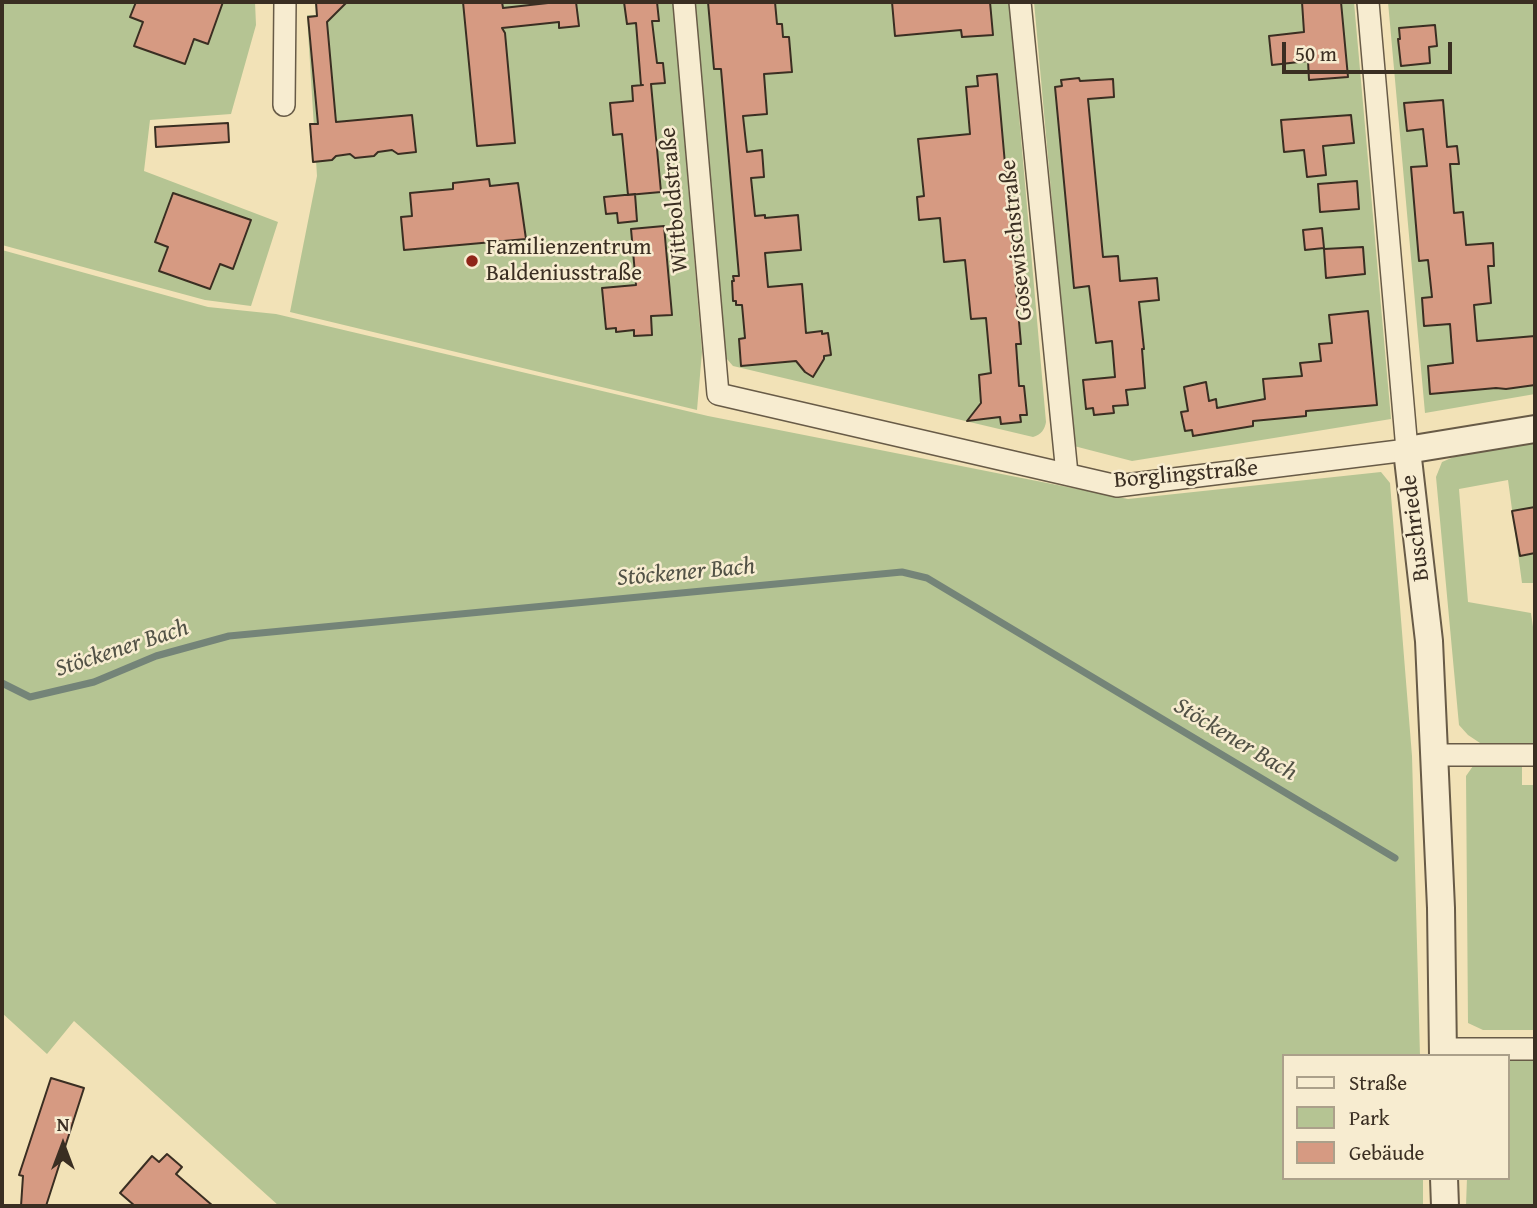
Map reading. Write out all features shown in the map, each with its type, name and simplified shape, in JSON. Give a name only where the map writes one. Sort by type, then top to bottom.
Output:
[{"type":"street","points":[[284,105],[285,2]]},
{"type":"street","name":"Wittboldstraße","points":[[684,2],[718,394]]},
{"type":"street","name":"Gosewischstraße","points":[[1020,2],[1067,474]]},
{"type":"street","name":"Buschriede","points":[[1368,2],[1406,450],[1429,641],[1441,908],[1443,1052]]},
{"type":"street","name":"Borglingstraße","points":[[718,394],[1117,486],[1406,450],[1535,429]]},
{"type":"street","points":[[1434,755],[1535,755]]},
{"type":"street","points":[[1443,1052],[1535,1049]]},
{"type":"street","points":[[1444,1180],[1445,1206]]},
{"type":"green space","points":[[2,2],[255,2],[256,25],[231,114],[150,120],[144,171],[278,222],[251,306],[205,300],[2,245]]},
{"type":"green space","points":[[315,2],[673,2],[702,352],[697,410],[290,312],[317,176],[307,15],[316,15]]},
{"type":"green space","points":[[693,2],[1009,2],[1046,422],[1040,433],[1033,437],[733,366],[726,358]]},
{"type":"green space","points":[[1034,2],[1354,2],[1391,419],[1132,461],[1074,446]]},
{"type":"green space","points":[[1388,2],[1535,2],[1535,394],[1425,413]]},
{"type":"green space","points":[[2,250],[208,307],[276,314],[708,416],[1128,499],[1381,472],[1390,483],[1412,756],[1420,1054],[1282,1054],[1282,1180],[1423,1180],[1423,1206],[279,1206],[74,1021],[47,1054],[2,1013]]},
{"type":"green space","points":[[1535,442],[1535,583],[1522,583],[1508,480],[1459,489],[1468,602],[1531,613],[1535,641],[1535,744],[1480,743],[1459,725],[1436,477],[1442,462],[1456,456]]},
{"type":"green space","points":[[1473,766],[1522,766],[1522,785],[1535,785],[1535,1030],[1483,1030],[1468,1023],[1466,776]]},
{"type":"green space","points":[[1509,1061],[1535,1061],[1535,1206],[1466,1206],[1467,1180],[1509,1180]]},
{"type":"building","points":[[136,2],[223,2],[208,44],[194,39],[185,64],[134,46],[143,22],[130,17]]},
{"type":"building","points":[[316,2],[347,2],[327,22],[336,122],[412,115],[416,152],[398,154],[392,150],[355,158],[350,154],[313,162],[310,124],[318,124],[308,17],[317,16]]},
{"type":"building","points":[[463,2],[502,2],[503,8],[576,2],[579,26],[559,28],[559,22],[502,28],[505,33],[515,143],[477,146]]},
{"type":"building","points":[[624,2],[657,2],[659,21],[652,21],[657,63],[663,63],[665,83],[651,84],[661,192],[628,195],[622,134],[613,135],[610,103],[633,101],[632,86],[643,85],[636,23],[627,24]]},
{"type":"building","points":[[708,2],[775,2],[777,24],[782,24],[783,37],[789,37],[792,72],[764,74],[767,114],[743,116],[747,152],[762,150],[764,177],[751,178],[755,216],[765,215],[765,218],[798,215],[801,250],[765,253],[768,287],[802,284],[806,333],[828,333],[831,355],[824,356],[813,377],[796,361],[741,366],[739,339],[745,338],[742,305],[736,305],[736,301],[733,301],[733,276],[739,276],[721,69],[714,69]]},
{"type":"building","points":[[892,2],[990,2],[993,35],[962,37],[961,30],[895,36]]},
{"type":"building","points":[[1302,2],[1341,2],[1348,77],[1309,80],[1308,61],[1272,65],[1269,36],[1304,32]]},
{"type":"building","points":[[1435,25],[1437,46],[1429,47],[1430,63],[1401,66],[1399,28]]},
{"type":"building","points":[[997,74],[1021,344],[1016,344],[1019,386],[1024,386],[1027,415],[1020,415],[1021,422],[1001,424],[1000,417],[967,421],[981,403],[979,375],[991,373],[986,318],[971,319],[965,260],[944,262],[940,218],[919,220],[917,197],[924,196],[918,139],[970,134],[966,87],[978,86],[977,76]]},
{"type":"building","points":[[1079,78],[1080,81],[1113,79],[1114,97],[1088,99],[1103,257],[1118,256],[1120,281],[1157,278],[1159,300],[1139,302],[1145,388],[1126,390],[1128,405],[1113,406],[1114,413],[1094,415],[1093,408],[1086,409],[1083,380],[1115,377],[1112,341],[1096,343],[1089,286],[1074,288],[1055,87],[1062,86],[1061,80]]},
{"type":"building","points":[[1443,100],[1447,147],[1457,146],[1459,164],[1450,164],[1454,213],[1463,212],[1466,245],[1493,243],[1494,266],[1488,266],[1491,303],[1474,305],[1477,341],[1535,336],[1535,385],[1430,394],[1428,366],[1453,363],[1450,324],[1424,326],[1422,298],[1432,297],[1428,260],[1419,261],[1411,167],[1427,166],[1423,129],[1407,131],[1404,103]]},
{"type":"building","points":[[1351,115],[1354,143],[1323,146],[1326,175],[1307,177],[1304,150],[1284,152],[1281,120]]},
{"type":"building","points":[[228,123],[229,142],[156,147],[155,127]]},
{"type":"building","points":[[489,179],[490,186],[518,183],[526,239],[404,250],[401,217],[412,216],[410,193],[453,189],[453,183]]},
{"type":"building","points":[[1357,181],[1359,209],[1320,212],[1318,184]]},
{"type":"building","points":[[173,193],[251,220],[233,269],[220,264],[210,289],[159,271],[168,247],[155,242]]},
{"type":"building","points":[[635,194],[637,221],[618,223],[617,213],[606,214],[604,197]]},
{"type":"building","points":[[664,226],[672,315],[651,316],[652,335],[634,336],[634,330],[616,332],[616,328],[606,329],[602,288],[636,285],[631,229]]},
{"type":"building","points":[[1322,228],[1324,248],[1305,250],[1303,230]]},
{"type":"building","points":[[1363,247],[1365,274],[1326,278],[1324,249]]},
{"type":"building","points":[[1368,311],[1377,405],[1306,411],[1306,416],[1253,421],[1253,426],[1193,436],[1192,430],[1185,431],[1181,412],[1188,411],[1184,387],[1206,382],[1209,401],[1216,399],[1217,408],[1265,399],[1263,379],[1302,376],[1300,363],[1321,361],[1319,344],[1332,343],[1329,315]]},
{"type":"building","points":[[1535,507],[1535,553],[1520,556],[1512,511]]},
{"type":"building","points":[[51,1078],[84,1088],[46,1206],[21,1206],[23,1176],[19,1175]]},
{"type":"building","points":[[167,1154],[182,1167],[176,1174],[213,1206],[135,1206],[120,1193],[152,1156],[159,1162]]},
{"type":"waterway","name":"Stöckener Bach","points":[[2,683],[30,697],[94,682],[156,656],[229,636],[902,572],[927,578],[1321,814]]},
{"type":"waterway","name":"Stöckener Bach","points":[[1323,815],[1395,858]]},
{"type":"place","name":"Familienzentrum Baldeniusstraße","points":[[472,261]]}]
